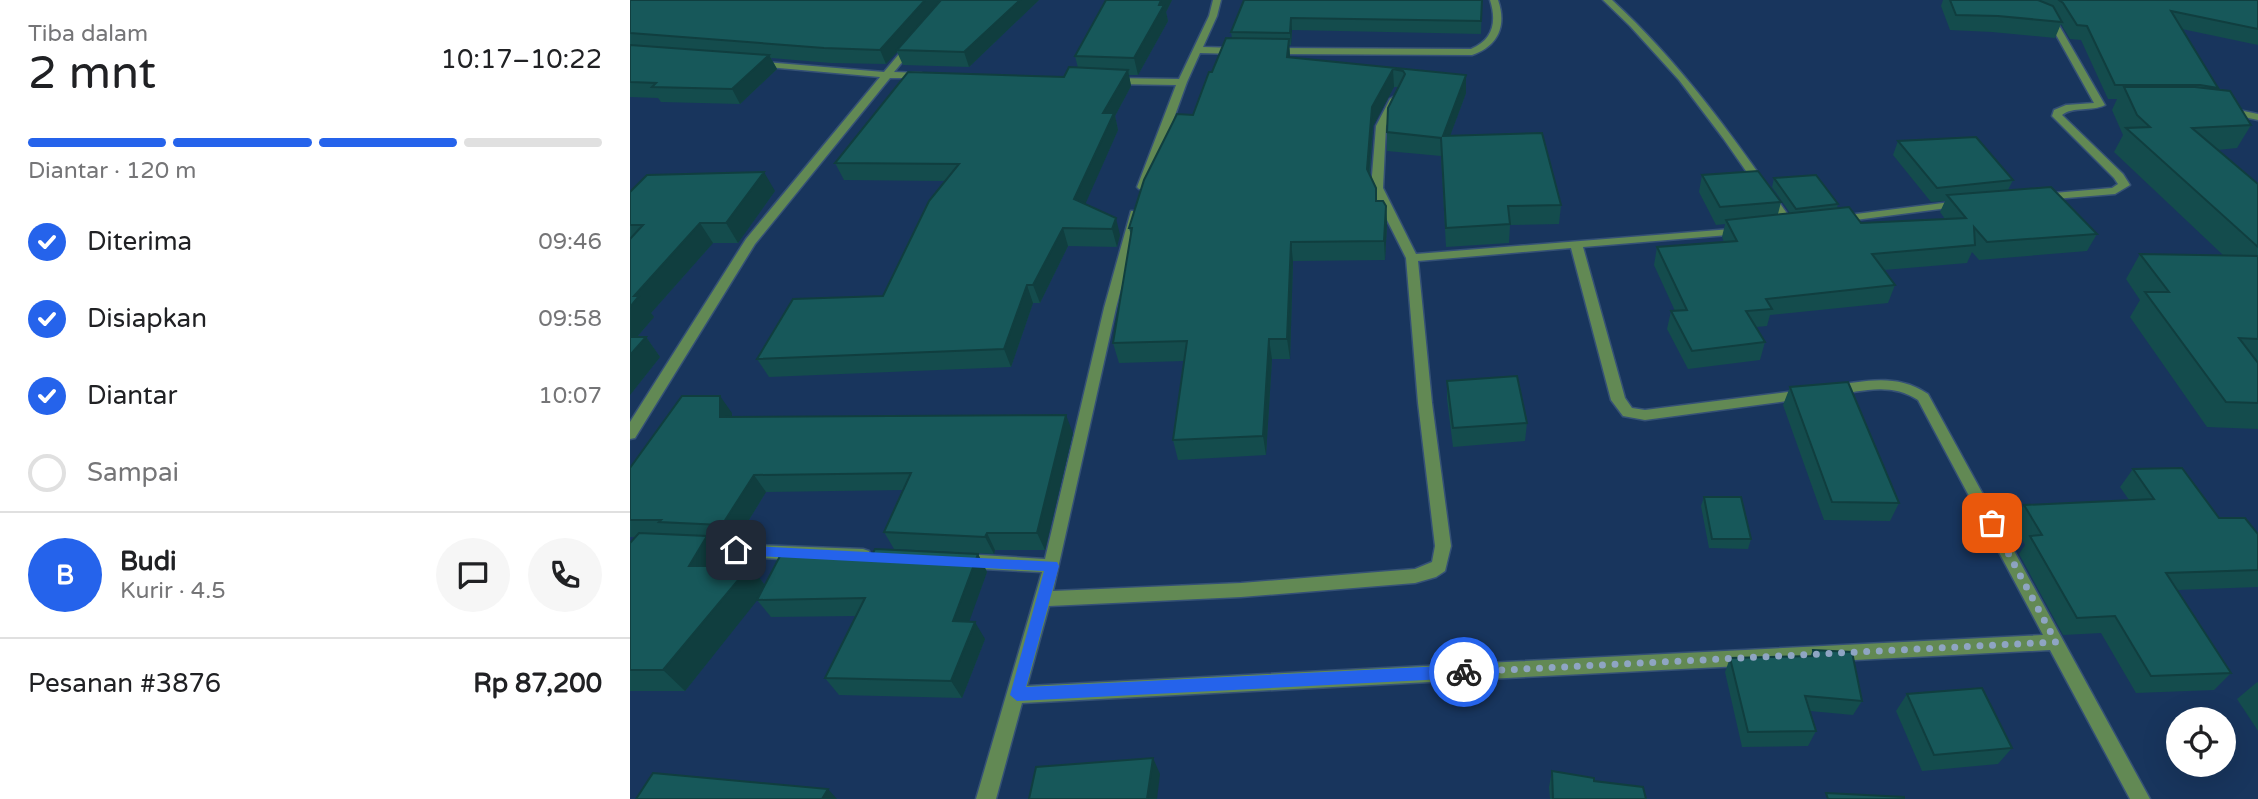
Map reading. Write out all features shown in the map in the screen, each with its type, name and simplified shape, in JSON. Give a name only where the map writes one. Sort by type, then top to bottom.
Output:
[{"type":"street","points":[[986,799],[1052,566],[1123,254],[1142,189],[1182,82],[1213,16],[1217,0]]},
{"type":"street","points":[[1266,51],[1472,52],[1491,42],[1498,29],[1500,15],[1494,0]]},
{"type":"street","points":[[1606,0],[1635,24],[1711,115],[1789,225]]},
{"type":"street","points":[[2038,10],[2050,18],[2101,105]]},
{"type":"street","points":[[630,434],[750,242],[925,29]]},
{"type":"street","points":[[1196,50],[1252,51]]},
{"type":"street","points":[[743,62],[820,67],[884,76],[935,76]]},
{"type":"street","points":[[1103,80],[1182,82]]},
{"type":"street","points":[[1042,599],[1241,590],[1401,577],[1430,572],[1439,566],[1443,546],[1425,403],[1412,258],[1377,188],[1381,126],[1398,91]]},
{"type":"street","points":[[2034,198],[2121,188],[2124,185],[2119,176],[2057,116],[2058,112],[2066,108],[2114,105]]},
{"type":"street","points":[[2216,109],[2258,117]]},
{"type":"street","points":[[1830,220],[1966,204]]},
{"type":"street","points":[[1775,227],[1802,224]]},
{"type":"street","points":[[1412,258],[1749,229]]},
{"type":"street","points":[[1576,244],[1618,400],[1628,412],[1645,415],[1884,384],[1896,384],[1915,390],[1928,405],[2140,799]]},
{"type":"street","points":[[684,548],[875,557]]},
{"type":"street","points":[[943,560],[1052,566]]},
{"type":"street","points":[[1017,695],[2056,642]]},
{"type":"building","points":[[630,0],[925,0],[880,50],[630,33]]},
{"type":"building","points":[[941,0],[1020,0],[964,52],[897,50]]},
{"type":"building","points":[[1106,0],[1161,0],[1159,5],[1164,5],[1134,58],[1075,56]]},
{"type":"building","points":[[1244,0],[1482,0],[1481,21],[1291,18],[1290,33],[1231,32]]},
{"type":"building","points":[[1950,0],[2038,0],[2053,6],[2062,22],[1956,15]]},
{"type":"building","points":[[2059,0],[2258,0],[2258,29],[2171,11],[2218,88],[2200,85],[2115,85],[2087,26],[2077,25]]},
{"type":"building","points":[[1226,38],[1289,39],[1287,57],[1466,75],[1443,136],[1542,133],[1561,205],[1508,206],[1510,224],[1446,228],[1441,138],[1387,132],[1388,108],[1405,74],[1393,69],[1372,107],[1367,169],[1376,188],[1376,201],[1383,201],[1386,206],[1384,241],[1291,242],[1287,339],[1269,339],[1263,436],[1173,440],[1187,341],[1113,343],[1132,228],[1129,228],[1144,180],[1177,114],[1193,115],[1209,72],[1212,72]]},
{"type":"building","points":[[630,45],[769,55],[732,89],[652,87],[656,83],[630,82]]},
{"type":"building","points":[[1069,67],[1128,70],[1103,113],[1114,113],[1074,199],[1116,218],[1112,229],[1063,228],[1033,285],[1027,285],[1004,349],[757,359],[793,299],[883,296],[929,201],[959,164],[835,163],[908,72],[1064,77]]},
{"type":"building","points":[[2124,87],[2195,87],[2230,91],[2251,125],[2192,128],[2258,184],[2258,247],[2126,128],[2150,127],[2137,115]]},
{"type":"building","points":[[1976,137],[2013,180],[1937,188],[1898,141]]},
{"type":"building","points":[[1758,171],[1781,202],[1720,207],[1702,175]]},
{"type":"building","points":[[764,172],[726,223],[700,223],[634,296],[639,296],[630,307],[630,239],[643,225],[630,225],[630,192],[647,175]]},
{"type":"building","points":[[1816,175],[1838,204],[1796,209],[1774,178]]},
{"type":"building","points":[[2051,187],[2097,234],[1987,242],[1974,227],[1975,245],[1872,254],[1895,285],[1766,299],[1772,309],[1746,311],[1765,342],[1692,351],[1671,311],[1687,310],[1657,247],[1737,241],[1726,220],[1849,207],[1861,223],[1966,218],[1947,195]]},
{"type":"building","points":[[2140,254],[2258,256],[2258,339],[2239,338],[2258,363],[2258,403],[2226,402],[2145,292],[2169,292]]},
{"type":"building","points":[[630,337],[646,337],[630,355]]},
{"type":"building","points":[[1517,376],[1527,423],[1453,428],[1447,381]]},
{"type":"building","points":[[1848,382],[1899,503],[1832,502],[1790,387]]},
{"type":"building","points":[[682,396],[720,396],[720,417],[1066,415],[1037,533],[987,533],[985,537],[884,532],[911,473],[754,475],[722,525],[630,520],[630,468]]},
{"type":"building","points":[[2182,468],[2219,518],[2245,518],[2258,534],[2258,570],[2166,573],[2231,673],[2151,676],[2115,616],[2077,618],[2030,536],[2042,535],[2024,505],[2154,499],[2133,469]]},
{"type":"building","points":[[1704,497],[1741,497],[1751,539],[1712,539]]},
{"type":"building","points":[[639,533],[707,536],[689,566],[750,566],[663,670],[630,670],[630,543]]},
{"type":"building","points":[[875,549],[978,554],[953,621],[975,622],[951,681],[825,678],[865,598],[757,600],[780,556],[872,555]]},
{"type":"building","points":[[1813,650],[1852,652],[1862,701],[1805,696],[1816,731],[1748,732],[1730,658],[1814,656]]},
{"type":"building","points":[[1982,688],[2012,748],[1934,755],[1907,694]]},
{"type":"building","points":[[1153,758],[1147,799],[1029,799],[1036,767]]},
{"type":"building","points":[[1552,771],[1594,778],[1594,781],[1643,787],[1646,799],[1553,799]]},
{"type":"building","points":[[653,773],[828,789],[822,799],[636,799]]},
{"type":"building","points":[[1826,793],[1904,797],[1904,799],[1828,799]]},
{"type":"way so far","points":[[1464,672],[2056,642],[1992,523]]},
{"type":"route","points":[[736,550],[1052,566],[1017,695],[1464,672]]}]
